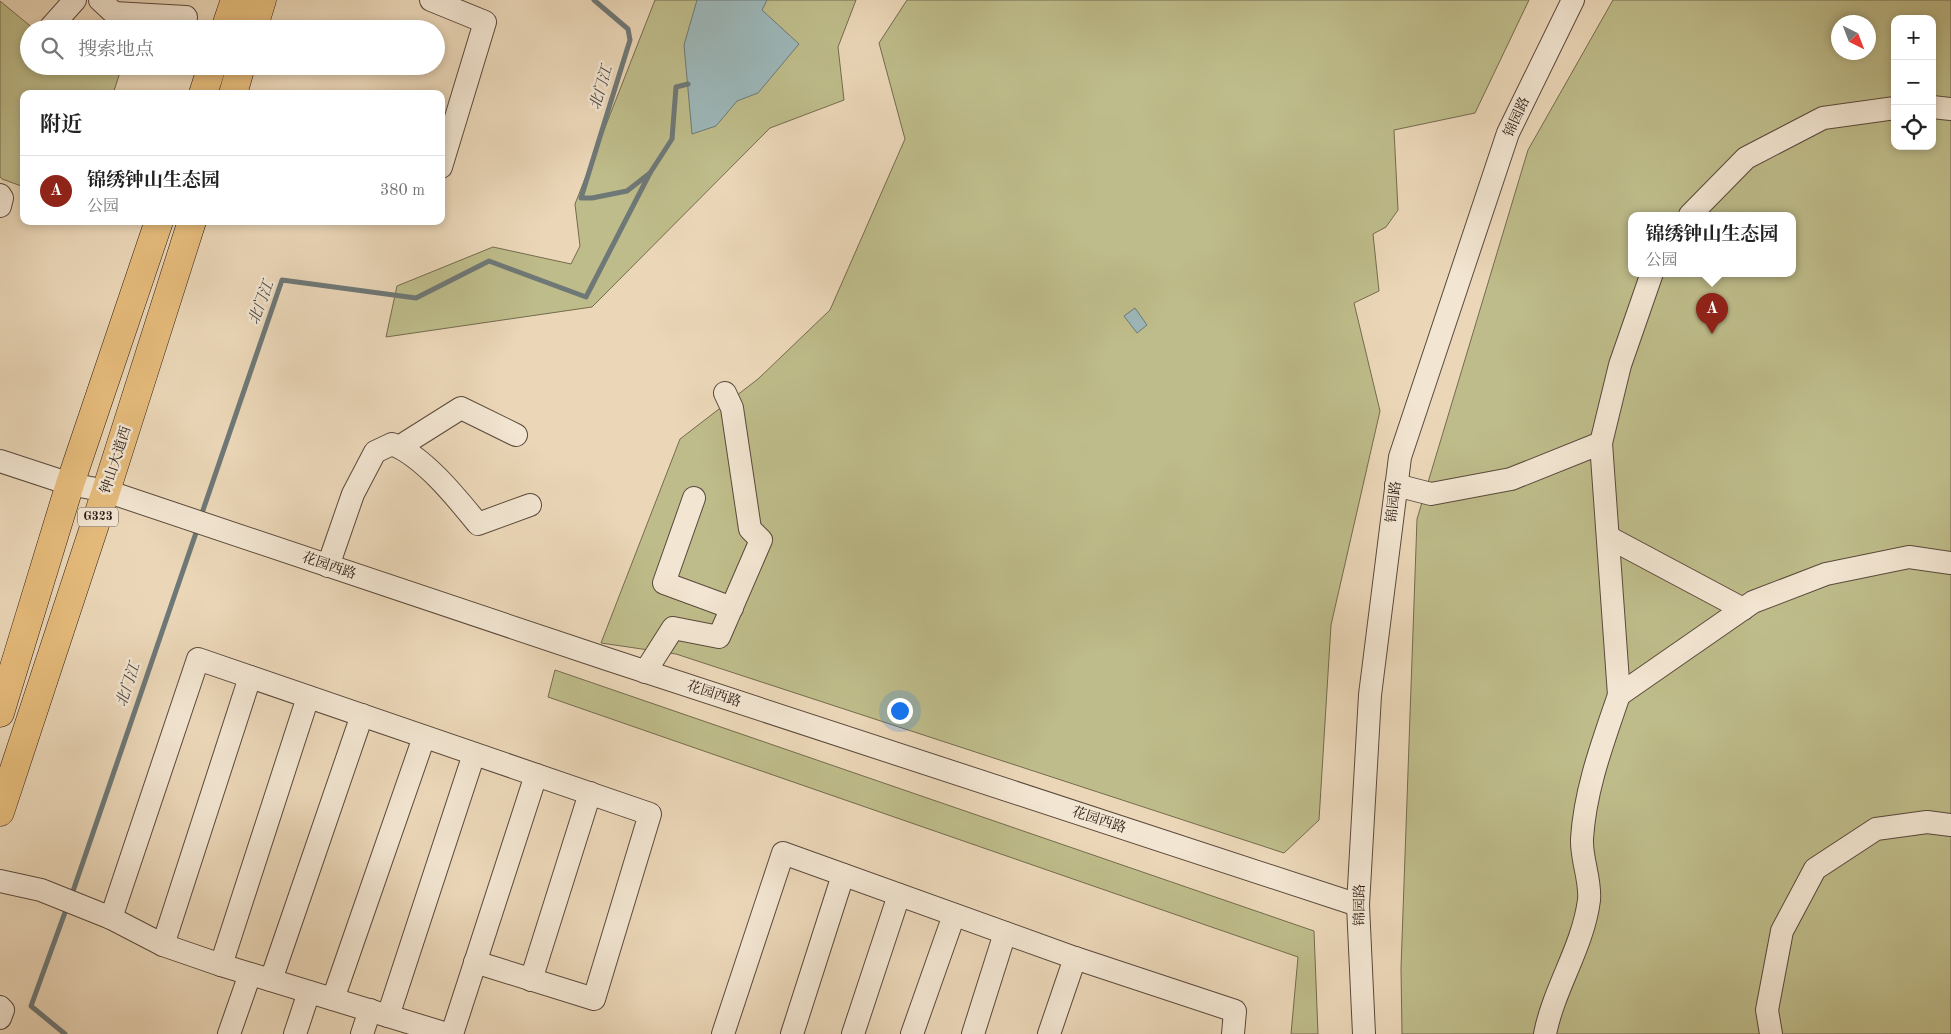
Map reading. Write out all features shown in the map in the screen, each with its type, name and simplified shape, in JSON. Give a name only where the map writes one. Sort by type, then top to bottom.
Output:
[{"type":"highway","points":[[228,20],[235,0]]},
{"type":"highway","points":[[256,20],[262,0]]},
{"type":"highway","points":[[204,90],[209,75]]},
{"type":"highway","points":[[233,90],[238,75]]},
{"type":"highway","name":"G323","points":[[0,713],[70,484],[158,225]]},
{"type":"highway","name":"钟山大道西","points":[[0,812],[106,491],[191,225]]},
{"type":"street","points":[[57,20],[75,0]]},
{"type":"street","points":[[431,0],[485,22],[445,154]]},
{"type":"street","name":"锦园路","points":[[1364,1034],[1358,904],[1370,694],[1400,457],[1508,133],[1573,0]]},
{"type":"street","points":[[113,4],[186,17]]},
{"type":"street","points":[[1936,107],[1951,109]]},
{"type":"street","points":[[1693,212],[1746,158],[1823,118],[1891,109]]},
{"type":"street","points":[[1545,1034],[1549,1013],[1578,942],[1589,899],[1582,840],[1592,774],[1618,695],[1601,443],[1620,365],[1651,277]]},
{"type":"street","points":[[645,672],[673,628],[719,638],[761,540],[750,529],[732,408],[725,393]]},
{"type":"street","points":[[399,447],[460,408],[516,434]]},
{"type":"street","points":[[1396,485],[1431,494],[1512,479],[1601,443]]},
{"type":"street","points":[[328,566],[353,494],[374,452],[392,444],[406,450],[454,494],[478,524],[530,505]]},
{"type":"street","name":"花园西路","points":[[0,461],[70,484],[106,491],[645,672],[1358,904]]},
{"type":"street","points":[[694,498],[664,583],[732,608]]},
{"type":"street","points":[[1608,537],[1743,609]]},
{"type":"street","points":[[1618,695],[1753,602],[1826,574],[1909,557],[1951,564]]},
{"type":"street","points":[[111,918],[198,659],[650,814],[594,999],[474,962]]},
{"type":"street","points":[[163,945],[250,677]]},
{"type":"street","points":[[221,965],[308,697]]},
{"type":"street","points":[[229,1034],[260,977],[362,716]]},
{"type":"street","points":[[333,999],[424,736]]},
{"type":"street","points":[[362,1034],[379,1013],[474,754]]},
{"type":"street","points":[[452,1034],[536,775]]},
{"type":"street","points":[[531,980],[590,794]]},
{"type":"street","points":[[1771,1034],[1767,1010],[1782,931],[1815,869],[1876,829],[1927,822],[1951,825]]},
{"type":"street","points":[[723,1034],[783,853],[1075,958],[1235,1011],[1233,1034]]},
{"type":"street","points":[[792,1034],[843,875]]},
{"type":"street","points":[[0,881],[41,890],[111,918],[163,945],[221,965],[447,1034]]},
{"type":"street","points":[[853,1034],[899,895]]},
{"type":"street","points":[[912,1034],[954,915]]},
{"type":"street","points":[[973,1034],[1005,933]]},
{"type":"street","points":[[1049,1034],[1075,958]]},
{"type":"street","points":[[295,1034],[309,992]]},
{"type":"street","points":[[0,1007],[3,1010],[0,1018]]},
{"type":"shaded area","points":[[655,0],[856,0],[838,47],[844,100],[770,128],[592,307],[386,337],[397,286],[493,247],[571,264],[580,246],[575,204]]},
{"type":"shaded area","points":[[907,0],[1529,0],[1475,113],[1394,130],[1398,210],[1386,227],[1373,234],[1379,291],[1354,303],[1380,411],[1331,625],[1319,820],[1284,853],[676,654],[601,643],[680,439],[758,379],[830,310],[905,139],[879,43]]},
{"type":"shaded area","points":[[1613,0],[1951,0],[1951,1034],[1402,1034],[1401,968],[1417,519],[1528,150]]},
{"type":"shaded area","points":[[0,1],[23,20],[20,20],[20,75],[119,75],[114,90],[20,90],[20,186],[0,177]]},
{"type":"shaded area","points":[[555,670],[1314,931],[1318,1034],[1291,1034],[1298,957],[548,697]]},
{"type":"water","points":[[697,0],[767,0],[762,10],[799,44],[758,93],[737,101],[716,126],[692,134],[684,45]]},
{"type":"water","points":[[1135,308],[1147,325],[1137,333],[1124,316]]},
{"type":"waterway","name":"北门江","points":[[201,516],[282,280],[416,298],[489,261],[586,297],[650,173],[627,191],[592,198],[581,198],[630,40],[628,29],[594,0]]},
{"type":"waterway","points":[[650,173],[672,139],[676,87],[688,84]]},
{"type":"waterway","name":"北门江","points":[[71,897],[198,527]]},
{"type":"waterway","name":"北门江","points":[[65,1034],[31,1006],[67,907]]},
{"type":"place","name":"锦绣钟山生态园","points":[[1712,334]]}]
